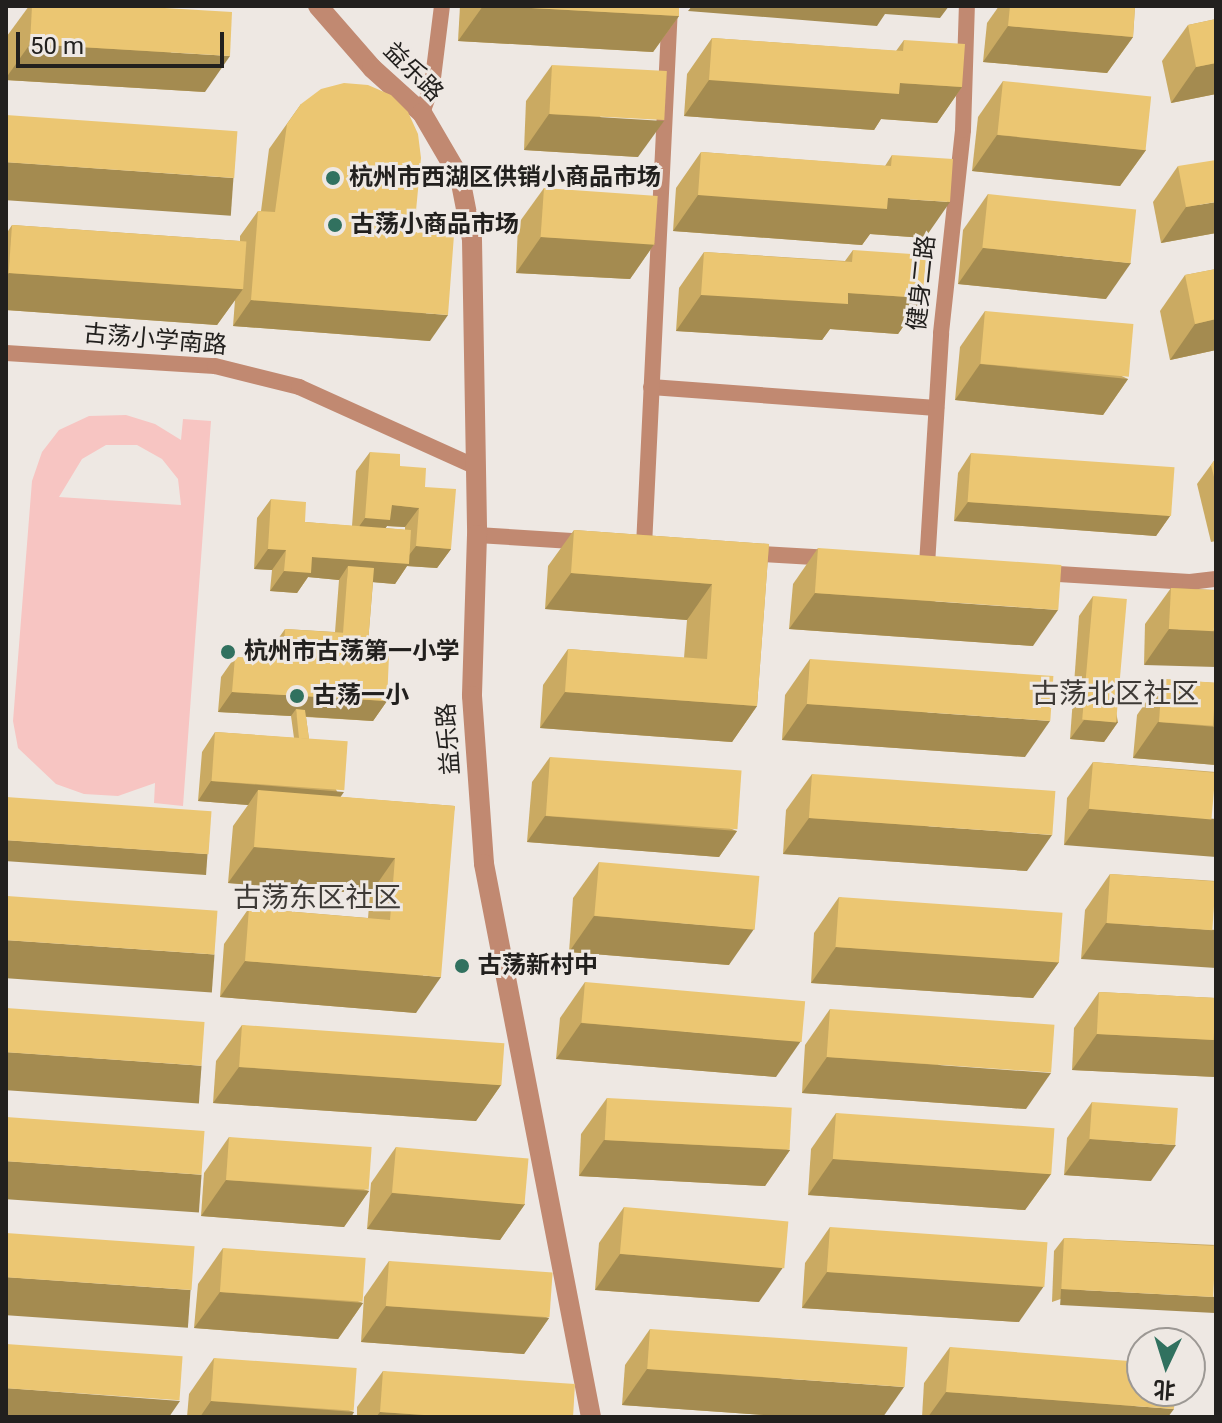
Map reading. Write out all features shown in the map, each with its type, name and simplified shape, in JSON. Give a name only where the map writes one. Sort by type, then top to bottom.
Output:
[{"type":"street","name":"益乐路","points":[[318,6],[372,68],[422,113],[460,178],[472,240],[477,535],[472,696],[484,864],[591,1417]]},
{"type":"lane","points":[[422,113],[432,86],[442,6]]},
{"type":"lane","points":[[477,535],[636,545],[651,387],[670,6]]},
{"type":"lane","name":"健身二路","points":[[927,565],[936,408],[963,130],[967,6]]},
{"type":"lane","name":"古荡小学南路","points":[[6,353],[215,366],[299,387],[474,466]]},
{"type":"lane","points":[[651,387],[936,408]]},
{"type":"lane","points":[[723,551],[849,559]]},
{"type":"lane","points":[[1020,571],[1190,582],[1216,579]]},
{"type":"shaded area","points":[[126,415],[155,424],[181,440],[183,419],[211,421],[183,806],[154,803],[155,783],[118,796],[84,794],[56,784],[18,748],[13,721],[32,481],[42,452],[59,430],[89,416]],"holes":[[[106,445],[137,445],[162,459],[178,479],[181,505],[59,497],[82,459]]]},
{"type":"building","points":[[32,6],[131,6],[232,12],[230,56],[30,44]]},
{"type":"building","points":[[493,6],[679,6],[679,16]]},
{"type":"building","points":[[1010,6],[1135,6],[1133,37],[1008,26]]},
{"type":"building","points":[[1216,19],[1216,63],[1196,67],[1188,25]]},
{"type":"building","points":[[712,38],[903,51],[904,40],[965,44],[962,87],[900,83],[899,94],[709,80]]},
{"type":"building","points":[[552,65],[667,71],[664,120],[549,114]]},
{"type":"building","points":[[1003,81],[1151,97],[1146,150],[997,135]]},
{"type":"building","points":[[344,83],[368,85],[391,95],[408,112],[418,134],[421,158],[414,232],[454,235],[448,315],[251,300],[258,211],[275,212],[287,124],[301,104],[321,89]]},
{"type":"building","points":[[6,115],[237,131],[234,178],[6,162]]},
{"type":"building","points":[[701,152],[891,166],[892,155],[953,159],[950,202],[888,198],[887,209],[698,195]]},
{"type":"building","points":[[1216,160],[1216,202],[1186,207],[1178,166]]},
{"type":"building","points":[[544,188],[658,196],[654,245],[541,237]]},
{"type":"building","points":[[988,194],[1136,210],[1131,263],[982,248]]},
{"type":"building","points":[[12,225],[246,241],[243,289],[9,273]]},
{"type":"building","points":[[853,250],[926,255],[923,298],[848,293],[848,304],[701,295],[704,252],[852,262]]},
{"type":"building","points":[[1216,269],[1216,319],[1195,324],[1185,275]]},
{"type":"building","points":[[985,311],[1133,324],[1129,377],[980,364]]},
{"type":"building","points":[[370,452],[400,454],[400,466],[426,468],[425,487],[456,489],[451,549],[416,546],[419,508],[392,505],[390,520],[365,518]]},
{"type":"building","points":[[971,453],[1175,467],[1171,516],[968,502]]},
{"type":"building","points":[[1216,458],[1216,485],[1211,465]]},
{"type":"building","points":[[271,499],[306,502],[305,522],[411,530],[409,564],[312,557],[311,573],[284,571],[286,550],[268,549]]},
{"type":"building","points":[[574,530],[769,544],[757,706],[565,692],[568,649],[707,659],[712,584],[571,573]]},
{"type":"building","points":[[818,548],[1061,565],[1058,610],[815,593]]},
{"type":"building","points":[[348,566],[374,568],[367,655],[346,654],[347,633],[343,633]]},
{"type":"building","points":[[1171,588],[1216,590],[1214,631],[1169,629]]},
{"type":"building","points":[[1093,596],[1127,599],[1116,722],[1082,720]]},
{"type":"building","points":[[285,629],[347,633],[346,654],[389,656],[387,701],[232,692],[235,657],[283,660]]},
{"type":"building","points":[[810,659],[1053,676],[1050,721],[807,704]]},
{"type":"building","points":[[1162,679],[1216,683],[1213,726],[1159,722]]},
{"type":"building","points":[[296,709],[305,710],[309,739],[299,738]]},
{"type":"building","points":[[215,732],[348,741],[344,790],[212,781]]},
{"type":"building","points":[[550,757],[742,770],[737,829],[546,816]]},
{"type":"building","points":[[1093,762],[1216,773],[1211,820],[1089,809]]},
{"type":"building","points":[[812,774],[1055,791],[1052,835],[809,818]]},
{"type":"building","points":[[258,790],[455,806],[441,977],[245,961],[249,908],[390,920],[395,858],[254,847]]},
{"type":"building","points":[[6,797],[211,811],[208,854],[6,840]]},
{"type":"building","points":[[599,862],[759,876],[755,930],[594,916]]},
{"type":"building","points":[[1110,874],[1216,881],[1212,930],[1107,923]]},
{"type":"building","points":[[7,896],[217,911],[214,955],[6,940]]},
{"type":"building","points":[[839,897],[1062,913],[1059,963],[836,947]]},
{"type":"building","points":[[585,982],[805,1001],[802,1042],[581,1023]]},
{"type":"building","points":[[1099,992],[1216,998],[1214,1040],[1097,1034]]},
{"type":"building","points":[[6,1008],[205,1022],[201,1066],[6,1052]]},
{"type":"building","points":[[830,1009],[1054,1025],[1051,1073],[827,1057]]},
{"type":"building","points":[[242,1025],[504,1043],[501,1085],[239,1067]]},
{"type":"building","points":[[607,1098],[792,1108],[790,1150],[605,1140]]},
{"type":"building","points":[[1092,1102],[1178,1108],[1175,1145],[1089,1139]]},
{"type":"building","points":[[836,1113],[1054,1128],[1051,1174],[833,1159]]},
{"type":"building","points":[[6,1117],[205,1131],[201,1175],[6,1161]]},
{"type":"building","points":[[229,1137],[372,1147],[369,1190],[226,1180]]},
{"type":"building","points":[[396,1147],[528,1159],[524,1204],[392,1193]]},
{"type":"building","points":[[624,1207],[788,1221],[784,1268],[620,1254]]},
{"type":"building","points":[[830,1227],[1047,1242],[1044,1287],[827,1272]]},
{"type":"building","points":[[6,1233],[195,1246],[191,1290],[6,1277]]},
{"type":"building","points":[[1064,1238],[1216,1246],[1213,1297],[1061,1289]]},
{"type":"building","points":[[223,1248],[366,1258],[363,1302],[220,1292]]},
{"type":"building","points":[[389,1261],[553,1272],[549,1317],[386,1306]]},
{"type":"building","points":[[650,1329],[907,1347],[905,1387],[647,1369]]},
{"type":"building","points":[[6,1344],[183,1356],[179,1400],[6,1388]]},
{"type":"building","points":[[950,1347],[1126,1361],[1126,1405],[946,1392]]},
{"type":"building","points":[[214,1358],[357,1368],[354,1411],[211,1401]]},
{"type":"building","points":[[383,1371],[575,1384],[573,1417],[454,1417],[380,1412]]},
{"type":"place","name":"杭州市西湖区供销小商品市场","points":[[333,178]]},
{"type":"place","name":"古荡小商品市场","points":[[335,225]]},
{"type":"place","name":"杭州市古荡第一小学","points":[[228,652]]},
{"type":"place","name":"古荡一小","points":[[297,696]]},
{"type":"place","name":"古荡新村中","points":[[462,966]]},
{"type":"district","name":"古荡北区社区","points":[[1115,694]]},
{"type":"district","name":"古荡东区社区","points":[[317,898]]}]
